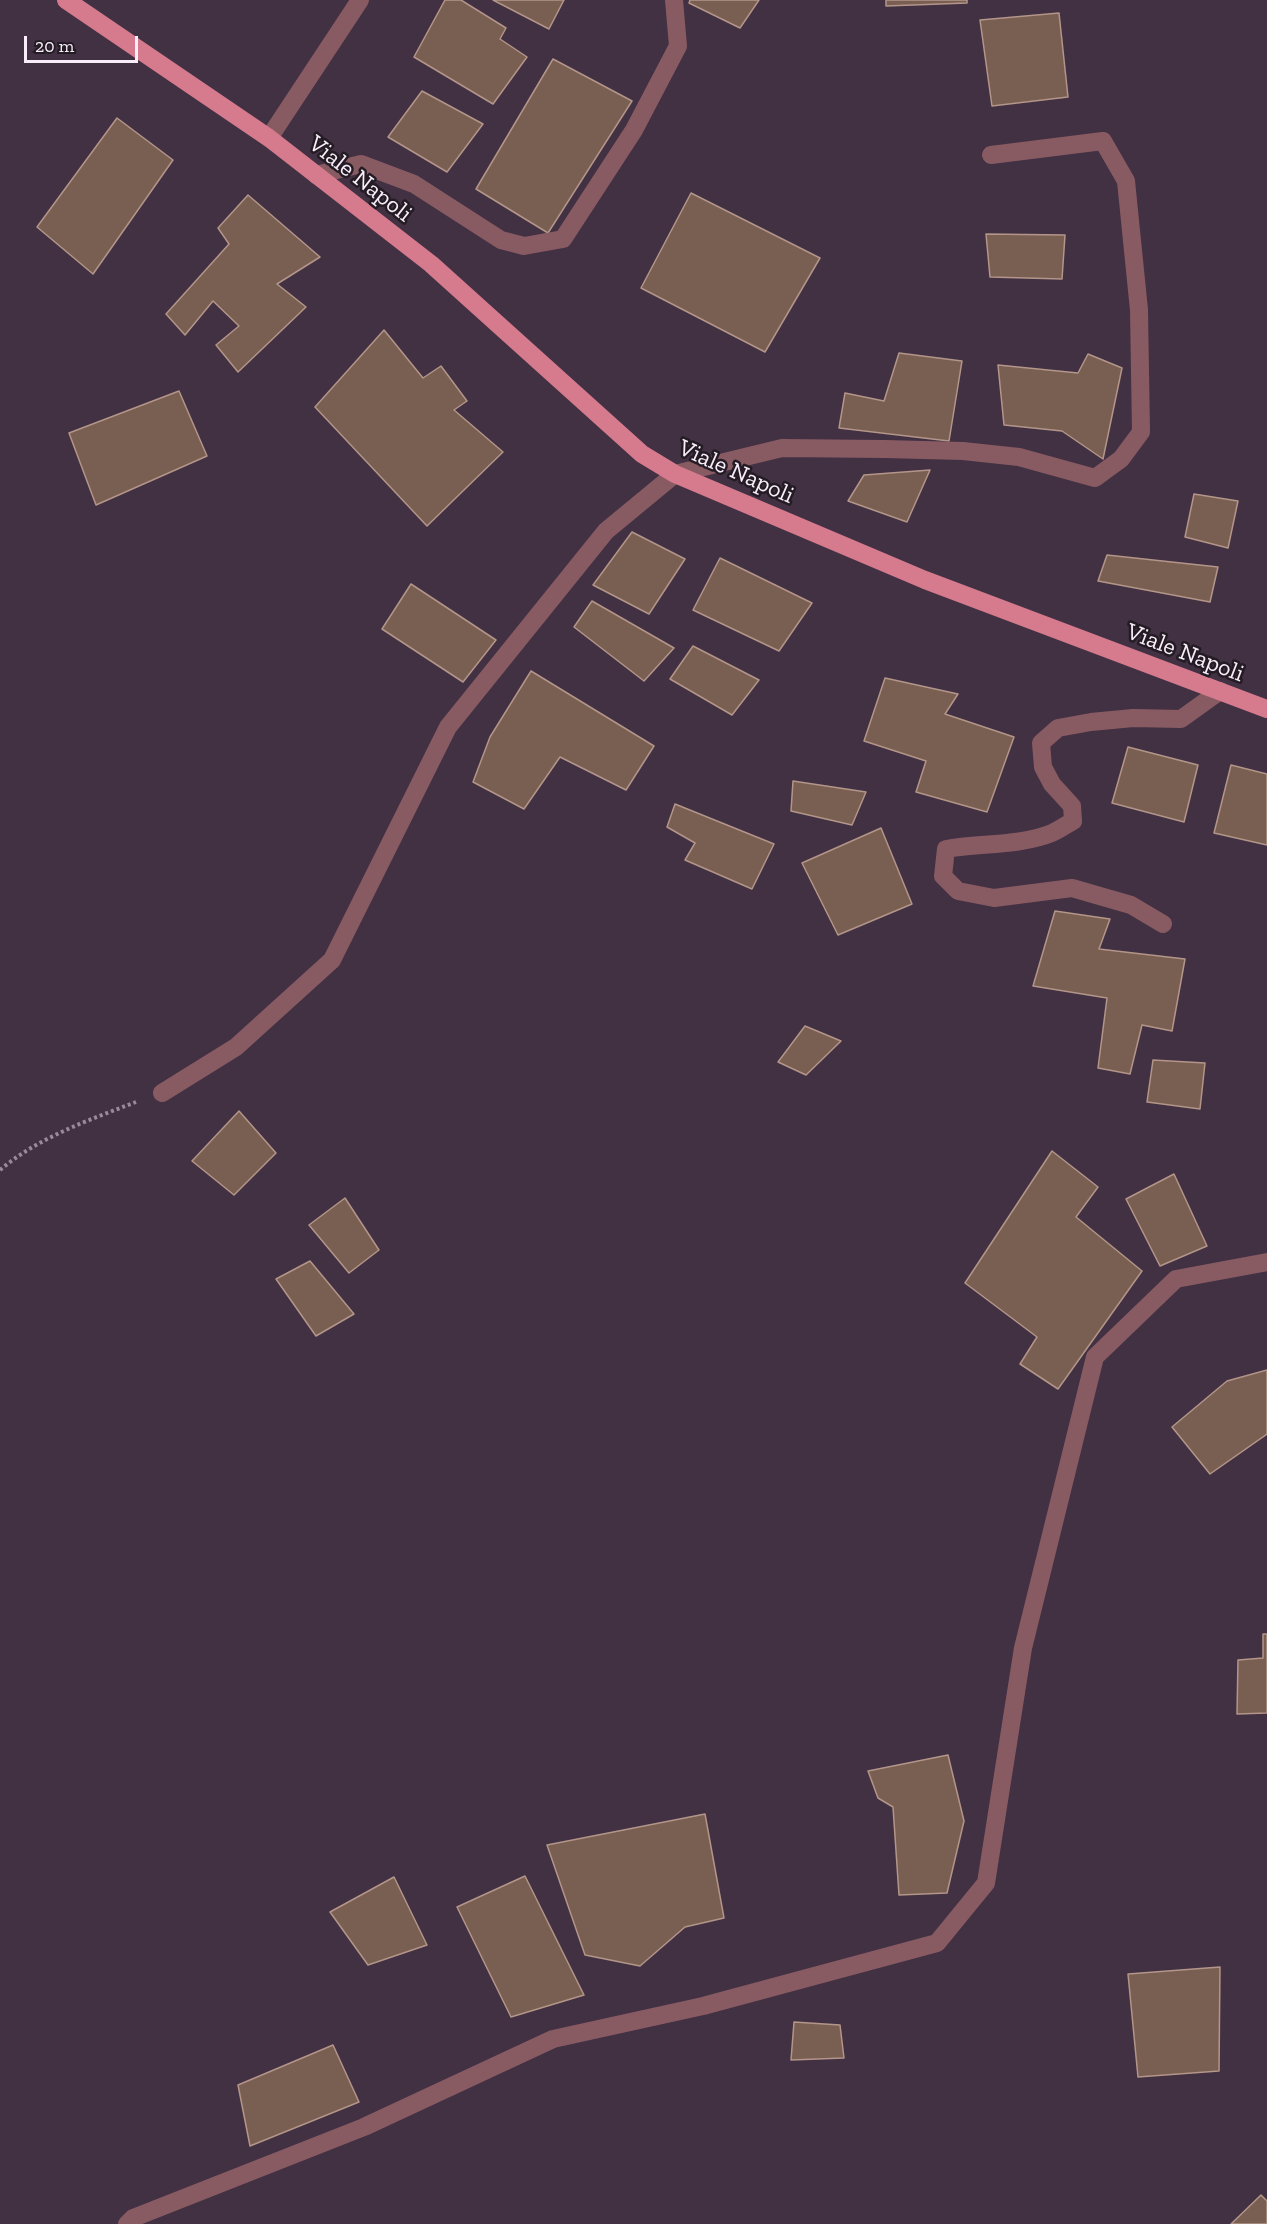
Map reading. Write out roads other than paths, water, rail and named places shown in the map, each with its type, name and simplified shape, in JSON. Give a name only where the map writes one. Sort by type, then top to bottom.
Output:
[{"type":"main road","name":"Viale Napoli","points":[[66,0],[269,138],[430,264],[642,454],[675,474],[925,580],[1267,709]]},
{"type":"street","points":[[269,138],[360,0]]},
{"type":"street","points":[[316,175],[361,164],[414,184],[501,240],[524,246],[563,239],[634,130],[678,46],[674,0]]},
{"type":"street","points":[[162,1093],[236,1047],[332,960],[448,727],[606,531],[675,474],[782,448],[963,450],[1019,457],[1095,478],[1121,459],[1141,432],[1139,310],[1126,181],[1103,141],[991,155]]},
{"type":"street","points":[[1163,924],[1131,905],[1072,888],[993,898],[958,891],[943,876],[946,849],[1018,841],[1051,833],[1073,821],[1072,806],[1052,784],[1043,767],[1041,743],[1058,728],[1133,718],[1181,719],[1220,691]]},
{"type":"street","points":[[127,2224],[133,2218],[364,2127],[553,2039],[703,2006],[937,1943],[986,1883],[1023,1648],[1095,1357],[1176,1279],[1267,1262]]}]
